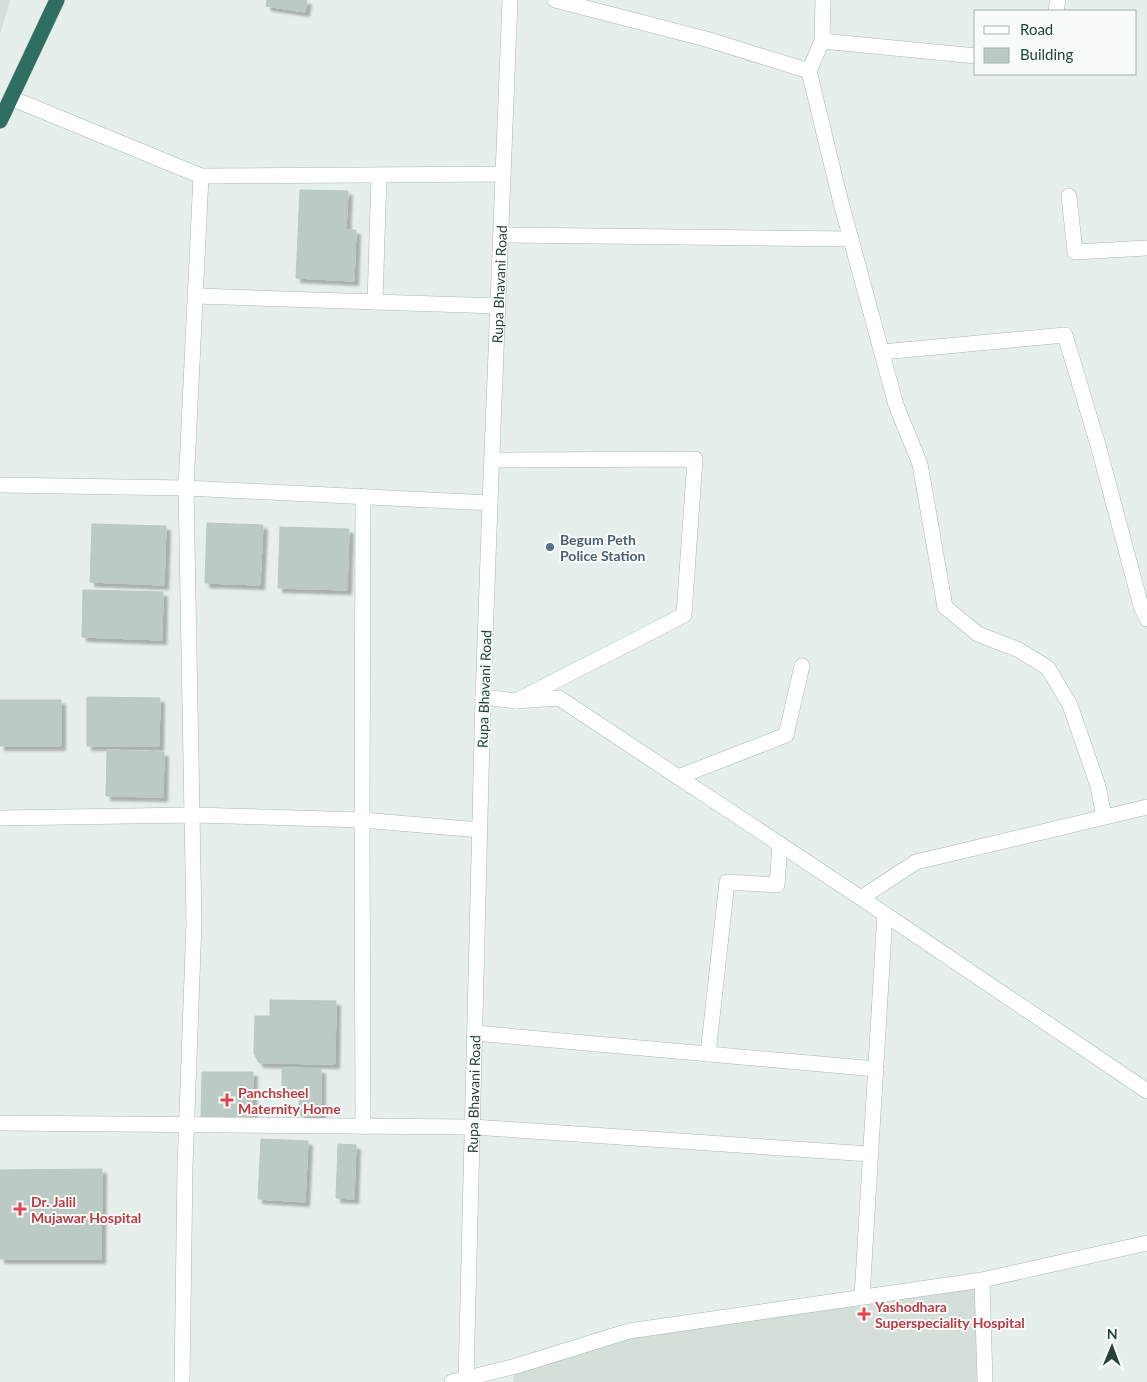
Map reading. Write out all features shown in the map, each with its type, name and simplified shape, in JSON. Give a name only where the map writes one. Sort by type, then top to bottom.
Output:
[{"type":"highway","points":[[0,121],[57,0]]},
{"type":"street","name":"Rupa Bhavani Road","points":[[459,1380],[473,1127],[490,503],[510,0]]},
{"type":"street","points":[[555,0],[706,39],[809,71]]},
{"type":"street","points":[[823,0],[822,41],[809,71],[840,199],[896,405],[920,464],[945,607],[978,634],[1020,650],[1048,668],[1070,705],[1098,786],[1104,817]]},
{"type":"street","points":[[822,41],[974,56]]},
{"type":"street","points":[[11,98],[201,176],[503,174]]},
{"type":"street","points":[[375,302],[379,175]]},
{"type":"street","points":[[182,1382],[186,1125],[194,923],[186,488],[201,176]]},
{"type":"street","points":[[1069,196],[1075,252],[1147,248]]},
{"type":"street","points":[[501,235],[851,239]]},
{"type":"street","points":[[196,296],[498,306]]},
{"type":"street","points":[[882,352],[1065,335],[1098,445],[1141,606],[1147,619]]},
{"type":"street","points":[[492,460],[695,459],[684,615],[516,701]]},
{"type":"street","points":[[0,486],[186,488],[490,503]]},
{"type":"street","points":[[363,496],[363,1127]]},
{"type":"street","points":[[678,777],[786,736],[802,666]]},
{"type":"street","points":[[484,697],[516,701],[559,698],[1147,1090]]},
{"type":"street","points":[[861,898],[916,862],[1147,807]]},
{"type":"street","points":[[0,818],[193,815],[362,820],[480,830]]},
{"type":"street","points":[[708,1054],[727,882],[776,885],[780,844]]},
{"type":"street","points":[[862,1298],[885,914]]},
{"type":"street","points":[[475,1033],[876,1069]]},
{"type":"street","points":[[0,1123],[473,1127],[870,1154]]},
{"type":"street","points":[[459,1380],[516,1366],[630,1331],[982,1280],[1147,1243]]},
{"type":"street","points":[[982,1280],[985,1382]]},
{"type":"street","points":[[512,1382],[516,1366]]},
{"type":"shaded area","points":[[0,0],[10,0],[0,33]]},
{"type":"shaded area","name":"Yashodhara Superspeciality Hospital","points":[[982,1280],[985,1382],[513,1382],[516,1366],[629,1331]]},
{"type":"building","points":[[267,0],[307,0],[305,12],[266,6]]},
{"type":"building","points":[[300,190],[348,191],[346,230],[356,230],[354,281],[296,278]]},
{"type":"building","points":[[207,523],[263,525],[260,585],[205,583]]},
{"type":"building","points":[[92,524],[166,526],[164,585],[90,582]]},
{"type":"building","points":[[280,527],[349,529],[347,590],[278,588]]},
{"type":"building","points":[[83,590],[163,592],[162,640],[82,637]]},
{"type":"building","points":[[87,697],[160,698],[159,746],[87,746]]},
{"type":"building","points":[[0,700],[61,700],[61,746],[0,746]]},
{"type":"building","points":[[107,750],[164,752],[163,797],[106,796]]},
{"type":"building","points":[[270,1000],[336,1001],[335,1064],[259,1063],[254,1053],[255,1016],[270,1016]]},
{"type":"building","points":[[282,1068],[321,1069],[321,1116],[301,1116],[298,1093],[282,1092]]},
{"type":"building","points":[[202,1072],[253,1072],[252,1118],[201,1117]]},
{"type":"building","points":[[261,1139],[308,1141],[305,1202],[258,1199]]},
{"type":"building","points":[[338,1144],[356,1145],[354,1199],[336,1198]]},
{"type":"building","points":[[102,1169],[101,1259],[0,1259],[0,1170]]},
{"type":"place","name":"Begum Peth Police Station","points":[[550,547]]},
{"type":"place","name":"Panchsheel Maternity Home","points":[[227,1100]]},
{"type":"place","name":"Dr. Jalil Mujawar Hospital","points":[[20,1209]]},
{"type":"place","name":"Yashodhara Superspeciality Hospital","points":[[864,1314]]}]
